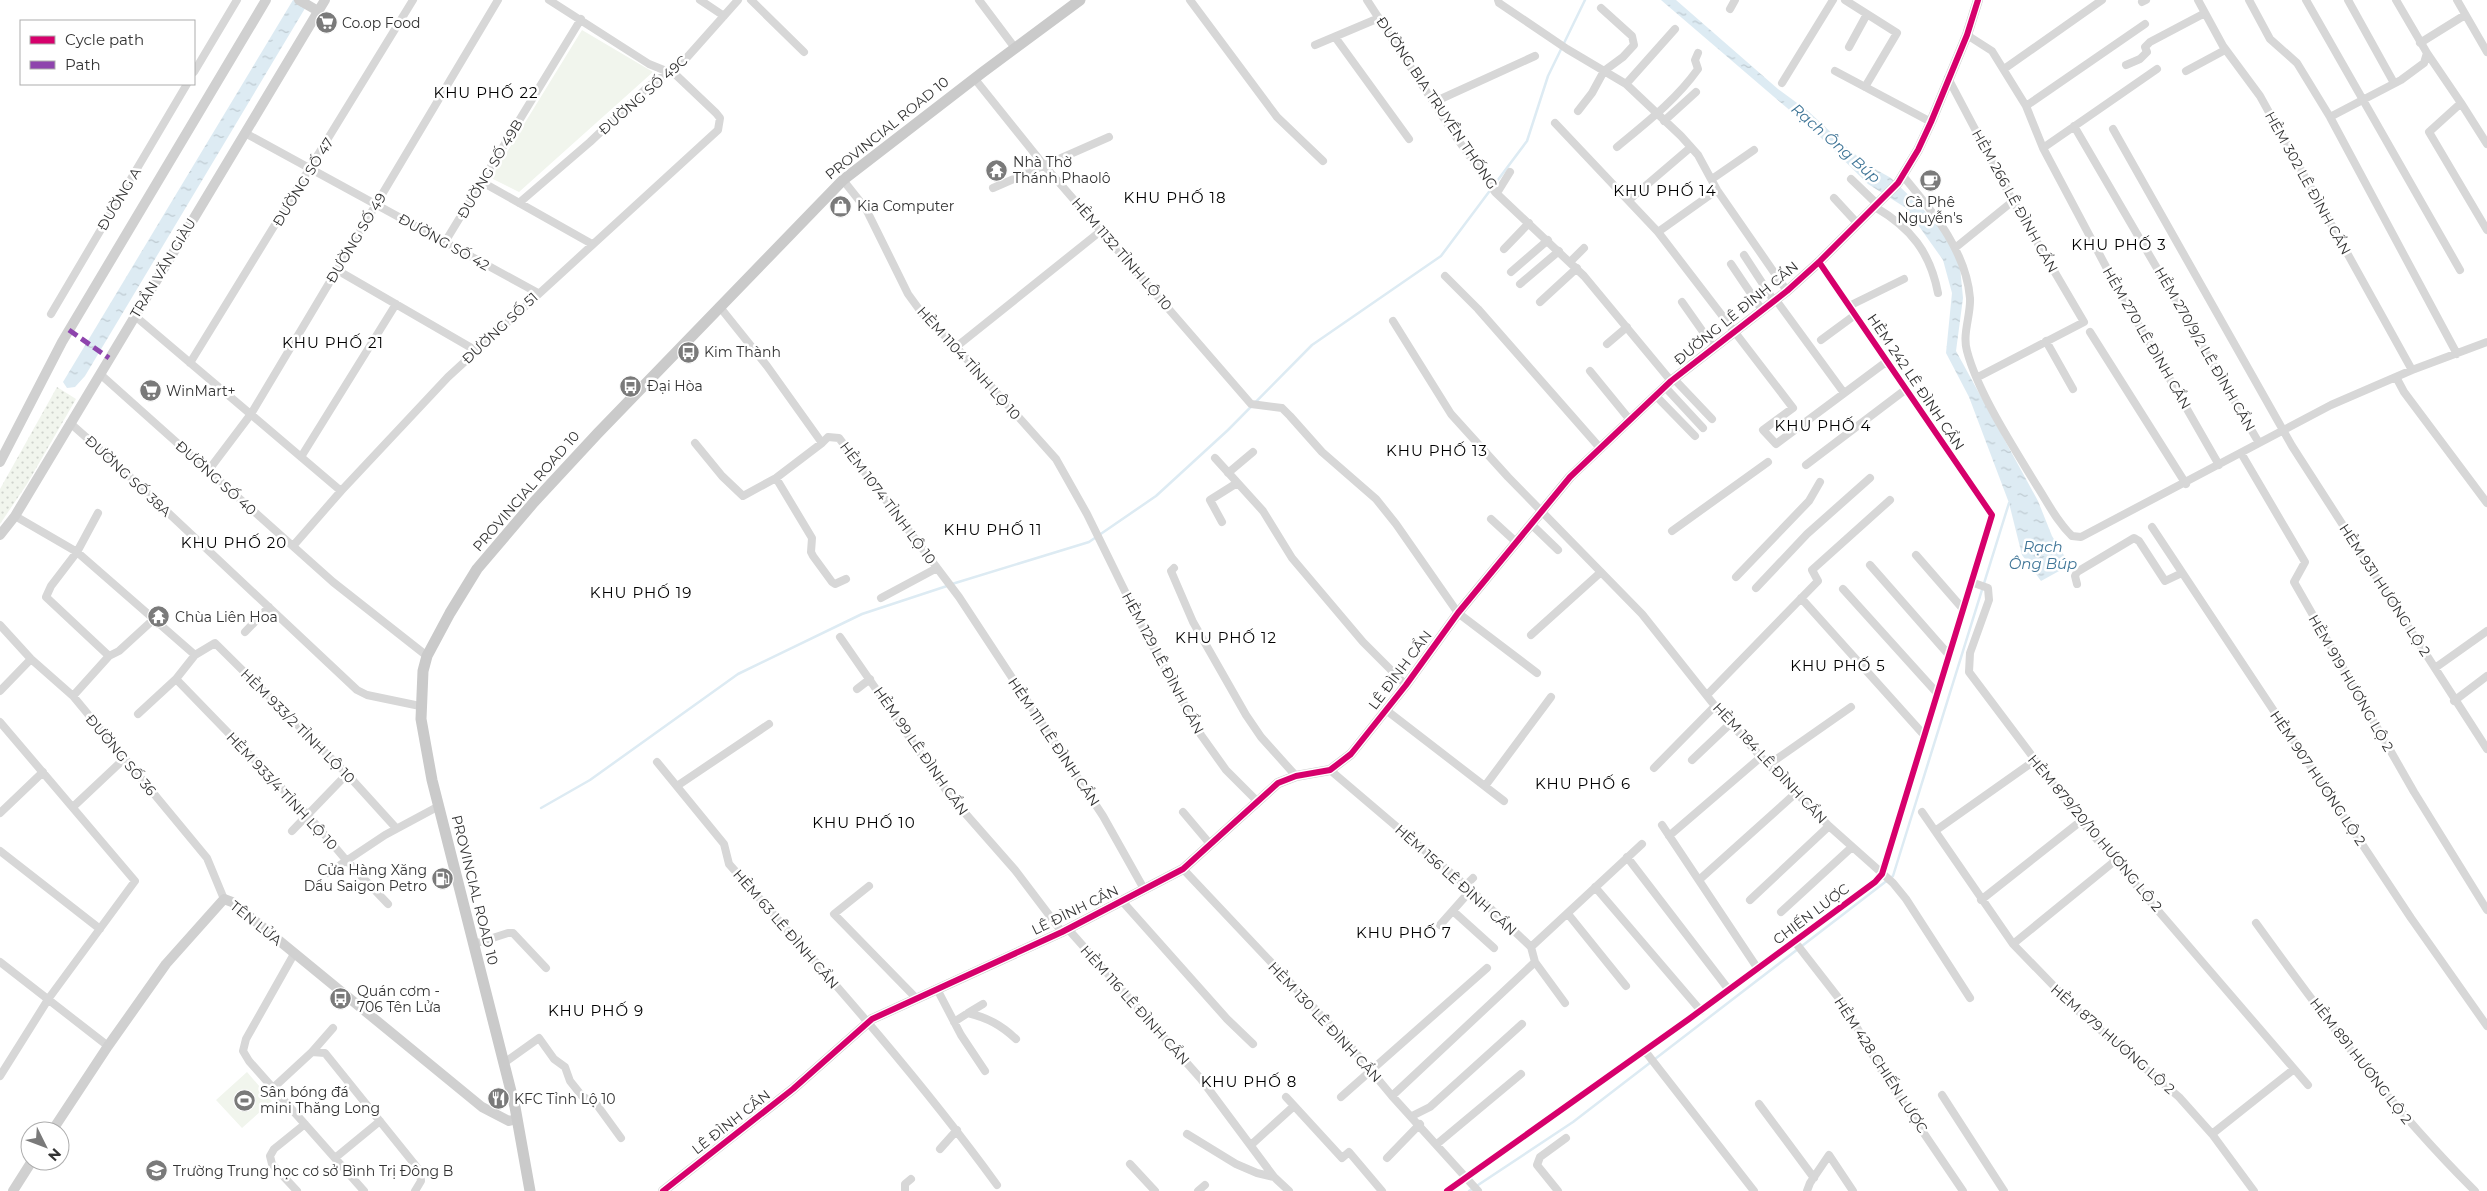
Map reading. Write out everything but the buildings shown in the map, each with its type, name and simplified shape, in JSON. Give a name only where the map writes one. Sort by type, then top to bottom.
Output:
[{"type":"main road","name":"PROVINCIAL ROAD 10","points":[[530,1191],[517,1119],[439,806],[421,719],[420,706],[423,670],[427,656],[477,569],[556,477],[719,306],[843,180],[974,78],[1080,0]]},
{"type":"street","points":[[195,70],[238,0]]},
{"type":"street","points":[[0,462],[62,342],[266,0]]},
{"type":"street","points":[[299,0],[314,9]]},
{"type":"street","name":"TRẦN VĂN GIÀU","points":[[0,535],[14,516],[245,133],[314,9],[325,0]]},
{"type":"street","name":"ĐƯỜNG SỐ 47","points":[[190,363],[311,169],[413,0]]},
{"type":"street","name":"ĐƯỜNG SỐ 49","points":[[208,471],[251,414],[498,0]]},
{"type":"street","points":[[549,0],[649,64],[671,72]]},
{"type":"street","points":[[700,0],[724,16]]},
{"type":"street","name":"ĐƯỜNG SỐ 49C","points":[[519,202],[590,142],[650,85],[671,72],[738,0]]},
{"type":"street","points":[[751,0],[804,52]]},
{"type":"street","points":[[979,0],[1014,48]]},
{"type":"street","points":[[1190,0],[1277,117],[1323,161]]},
{"type":"street","name":"ĐƯỜNG BIA TRUYỀN THỐNG","points":[[1366,0],[1478,169],[1496,193],[1577,268],[1670,382]]},
{"type":"street","points":[[1498,0],[1499,3],[1553,40],[1626,84],[1691,147],[1787,291]]},
{"type":"street","points":[[1730,9],[1735,0]]},
{"type":"street","points":[[1782,83],[1833,0]]},
{"type":"street","points":[[1845,0],[1884,24],[1897,35],[1865,87]]},
{"type":"street","name":"ĐƯỜNG LÊ ĐÌNH CẨN","points":[[1458,612],[1570,477],[1670,382],[1787,291],[1819,262],[1901,180],[1931,122],[1948,78],[1968,35],[1978,0]]},
{"type":"street","points":[[2004,69],[2102,0]]},
{"type":"street","name":"HẺM 302 LÊ ĐÌNH CẨN","points":[[2198,0],[2226,50],[2260,96],[2412,370]]},
{"type":"street","points":[[2249,0],[2270,39],[2297,62],[2330,117],[2457,354]]},
{"type":"street","points":[[2306,0],[2460,270]]},
{"type":"street","points":[[2348,0],[2394,83]]},
{"type":"street","points":[[2396,0],[2420,43],[2487,144]]},
{"type":"street","points":[[2458,0],[2487,52]]},
{"type":"street","points":[[1578,111],[1592,93],[1604,71],[1623,57],[1634,45],[1632,36],[1602,8]]},
{"type":"street","points":[[2126,65],[2140,59],[2147,52],[2145,48],[2150,42],[2204,13]]},
{"type":"street","points":[[1849,46],[1867,14]]},
{"type":"street","points":[[2420,43],[2465,15]]},
{"type":"street","points":[[1315,45],[1379,18]]},
{"type":"street","name":"ĐƯỜNG SỐ 49B","points":[[445,242],[581,19]]},
{"type":"street","points":[[2026,106],[2145,24]]},
{"type":"street","points":[[1626,84],[1675,29]]},
{"type":"street","name":"HẺM 270 LÊ ĐÌNH CẨN","points":[[1968,35],[1992,51],[2026,106],[2043,148],[2112,278],[2219,465]]},
{"type":"street","points":[[1335,37],[1408,139]]},
{"type":"street","points":[[2186,71],[2226,50]]},
{"type":"street","points":[[2330,117],[2394,83],[2424,63],[2427,52]]},
{"type":"street","points":[[1617,147],[1657,115],[1698,69],[1695,60],[1698,53]]},
{"type":"street","points":[[1434,102],[1535,56]]},
{"type":"street","points":[[2043,148],[2157,69]]},
{"type":"street","points":[[1835,71],[1931,122]]},
{"type":"street","name":"ĐƯỜNG SỐ 51","points":[[293,546],[341,491],[476,350],[715,135],[720,124],[716,113],[671,72]]},
{"type":"street","name":"HẺM 1132 TỈNH LỘ 10","points":[[974,78],[1044,164],[1251,404],[1282,408],[1322,452],[1376,499],[1396,524],[1458,612]]},
{"type":"street","name":"HẺM 266 LÊ ĐÌNH CẨN","points":[[1948,78],[2013,201],[2084,322],[2046,342]]},
{"type":"street","name":"ĐƯỜNG A","points":[[51,314],[186,85]]},
{"type":"street","points":[[1664,121],[1696,92]]},
{"type":"street","points":[[2461,103],[2429,132],[2487,230]]},
{"type":"street","points":[[1555,123],[1658,232],[1793,408],[1763,430],[1776,444],[1886,362]]},
{"type":"street","name":"HẺM 270/9/2 LÊ ĐÌNH CẨN","points":[[2074,126],[2259,443]]},
{"type":"street","name":"HẺM 931 HƯƠNG LỘ 2","points":[[2113,129],[2292,446],[2487,749]]},
{"type":"street","name":"ĐƯỜNG SỐ 42","points":[[245,133],[538,293]]},
{"type":"street","points":[[993,188],[1109,137]]},
{"type":"street","points":[[1629,200],[1691,147]]},
{"type":"street","points":[[1712,179],[1754,150]]},
{"type":"street","points":[[1496,193],[1510,172]]},
{"type":"street","points":[[1851,179],[1877,205],[1910,232],[1930,264],[1938,293]]},
{"type":"street","name":"HẺM 1104 TỈNH LỘ 10","points":[[843,180],[866,209],[908,294],[924,316],[956,347],[1056,459],[1087,514]]},
{"type":"street","points":[[1901,180],[1926,203],[1955,248],[1964,269],[1970,298],[1965,343],[1978,377],[1990,404],[2022,461],[2065,530],[2072,536],[2081,537],[2186,484],[2259,443],[2286,433],[2331,406],[2397,379],[2412,370],[2487,342]]},
{"type":"street","points":[[482,182],[592,244]]},
{"type":"street","points":[[1658,232],[1718,190]]},
{"type":"street","points":[[1834,198],[1857,223]]},
{"type":"street","points":[[1955,248],[2013,201]]},
{"type":"street","points":[[1504,249],[1530,223]]},
{"type":"street","points":[[956,347],[1102,230]]},
{"type":"street","points":[[1511,272],[1548,240]]},
{"type":"street","points":[[1570,262],[1584,248]]},
{"type":"street","points":[[1520,284],[1558,251]]},
{"type":"street","points":[[1744,255],[1844,393]]},
{"type":"street","name":"HẺM 242 LÊ ĐÌNH CẨN","points":[[1819,262],[1992,515],[1972,582]]},
{"type":"street","points":[[1731,264],[1762,310]]},
{"type":"street","points":[[1540,302],[1577,268]]},
{"type":"street","points":[[337,270],[476,350]]},
{"type":"street","points":[[1445,276],[1478,309],[1600,448]]},
{"type":"street","points":[[1849,306],[1904,279]]},
{"type":"street","points":[[1682,302],[1714,346]]},
{"type":"street","points":[[301,457],[396,304]]},
{"type":"street","name":"HẺM 1074 TỈNH LỘ 10","points":[[719,306],[768,366],[822,443],[828,436],[839,438],[959,597]]},
{"type":"street","points":[[1821,340],[1855,315]]},
{"type":"street","points":[[134,316],[341,491]]},
{"type":"street","name":"HẺM 184 LÊ ĐÌNH CẨN","points":[[1393,321],[1451,414],[1642,614],[1707,696],[1761,757],[1829,826],[1893,883],[1906,899],[1970,998]]},
{"type":"street","points":[[1607,344],[1627,327]]},
{"type":"street","points":[[2090,332],[2186,484]]},
{"type":"street","points":[[1978,377],[2046,342],[2073,389]]},
{"type":"street","points":[[1590,371],[1630,420]]},
{"type":"street","name":"ĐƯỜNG SỐ 40","points":[[100,374],[333,582],[427,656]]},
{"type":"street","points":[[2397,379],[2404,392],[2487,503]]},
{"type":"street","points":[[1670,382],[1712,419]]},
{"type":"street","points":[[1670,382],[1703,428]]},
{"type":"street","points":[[1806,465],[1905,390]]},
{"type":"street","points":[[1656,396],[1695,436]]},
{"type":"street","name":"ĐƯỜNG SỐ 38A","points":[[70,423],[362,694],[420,706]]},
{"type":"street","points":[[695,443],[722,476],[743,496],[776,478],[822,443]]},
{"type":"street","points":[[1228,473],[1253,452]]},
{"type":"street","name":"HẺM 919 HƯƠNG LỘ 2","points":[[2242,454],[2305,562],[2294,582],[2414,792],[2487,910]]},
{"type":"street","points":[[1215,458],[1263,511],[1292,558],[1363,642],[1406,685]]},
{"type":"street","points":[[1672,531],[1768,462]]},
{"type":"street","points":[[776,478],[812,538],[811,552],[822,570],[835,584],[846,579]]},
{"type":"street","points":[[1756,588],[1807,534],[1870,478]]},
{"type":"street","points":[[1736,577],[1809,501],[1820,482]]},
{"type":"street","points":[[1222,522],[1210,500],[1237,483]]},
{"type":"street","points":[[1707,696],[1818,581],[1812,570],[1890,500]]},
{"type":"street","points":[[98,513],[77,552],[51,586],[46,596],[109,656]]},
{"type":"street","name":"HẺM 129 LÊ ĐÌNH CẨN","points":[[1087,514],[1201,735],[1226,770],[1256,800]]},
{"type":"street","points":[[14,516],[77,552],[195,656],[176,679],[138,714]]},
{"type":"street","points":[[1491,519],[1516,542]]},
{"type":"street","points":[[1531,524],[1558,550]]},
{"type":"street","name":"HẺM 907 HƯƠNG LỘ 2","points":[[2152,527],[2411,918],[2487,1026]]},
{"type":"street","points":[[2077,584],[2074,576],[2077,572],[2134,538],[2139,541],[2165,581],[2182,573]]},
{"type":"street","points":[[1916,555],[1963,609]]},
{"type":"street","points":[[1870,564],[1949,656]]},
{"type":"street","points":[[881,598],[937,568]]},
{"type":"street","points":[[1174,568],[1172,571],[1174,578],[1194,622],[1246,715],[1261,737],[1296,776]]},
{"type":"street","points":[[1531,635],[1601,572]]},
{"type":"street","points":[[1884,875],[1924,735],[1972,582]]},
{"type":"street","name":"HẺM 879/20/10 HƯƠNG LỘ 2","points":[[1972,582],[1988,588],[1989,600],[1970,653],[1969,672],[2034,761],[2081,821],[2308,1085]]},
{"type":"street","points":[[1843,589],[1937,693]]},
{"type":"street","name":"HẺM 111 LÊ ĐÌNH CẨN","points":[[959,597],[1104,816],[1144,889]]},
{"type":"street","points":[[1801,598],[1924,735]]},
{"type":"street","points":[[245,632],[269,608]]},
{"type":"street","points":[[1458,612],[1537,673]]},
{"type":"street","name":"LÊ ĐÌNH CẨN","points":[[663,1191],[793,1089],[867,1022],[1065,930],[1183,869],[1256,800],[1278,783],[1296,776],[1330,770],[1351,754],[1406,685],[1458,612]]},
{"type":"street","points":[[73,696],[109,656],[119,652],[154,619]]},
{"type":"street","name":"ĐƯỜNG SỐ 36","points":[[0,625],[31,659],[73,696],[207,858],[224,899]]},
{"type":"street","points":[[2435,668],[2487,631]]},
{"type":"street","name":"HẺM 99 LÊ ĐÌNH CẨN","points":[[840,637],[950,796],[1065,930]]},
{"type":"street","name":"HẺM 933/2 TỈNH LỘ 10","points":[[195,656],[215,642],[347,774],[396,828]]},
{"type":"street","points":[[0,691],[31,659]]},
{"type":"street","points":[[2454,700],[2487,676]]},
{"type":"street","name":"HẺM 933/4 TỈNH LỘ 10","points":[[176,679],[307,814],[346,860],[388,904]]},
{"type":"street","points":[[857,689],[870,679]]},
{"type":"street","points":[[1485,786],[1551,697]]},
{"type":"street","points":[[1654,768],[1716,706]]},
{"type":"street","points":[[1768,764],[1851,707]]},
{"type":"street","points":[[1386,710],[1504,801]]},
{"type":"street","points":[[0,722],[74,806],[135,881],[49,998],[2,1066],[0,1076]]},
{"type":"street","points":[[1692,760],[1731,723]]},
{"type":"street","points":[[677,786],[768,724]]},
{"type":"street","points":[[1669,836],[1761,757]]},
{"type":"street","points":[[74,806],[124,759]]},
{"type":"street","points":[[1935,831],[2034,761]]},
{"type":"street","name":"HẺM 63 LÊ ĐÌNH CẨN","points":[[658,762],[724,844],[729,864],[867,1022],[957,1130],[996,1185]]},
{"type":"street","name":"HẺM 156 LÊ ĐÌNH CẨN","points":[[1330,770],[1468,888],[1531,947]]},
{"type":"street","points":[[0,813],[43,772]]},
{"type":"street","points":[[292,831],[347,774]]},
{"type":"street","points":[[1699,880],[1797,792]]},
{"type":"street","points":[[328,873],[396,828],[439,806]]},
{"type":"street","points":[[1183,812],[1210,844]]},
{"type":"street","name":"HẺM 879 HƯƠNG LỘ 2","points":[[1922,812],[2012,944],[2077,1010],[2179,1097],[2212,1134],[2254,1191]]},
{"type":"street","points":[[1981,900],[2081,821]]},
{"type":"street","points":[[1662,825],[1758,969]]},
{"type":"street","points":[[1750,900],[1829,826]]},
{"type":"street","points":[[1565,1003],[1535,962],[1531,947],[1642,844]]},
{"type":"street","points":[[1781,912],[1852,847]]},
{"type":"street","points":[[0,851],[100,929]]},
{"type":"street","points":[[1627,856],[1729,990]]},
{"type":"street","points":[[2012,944],[2116,860]]},
{"type":"street","name":"HẺM 130 LÊ ĐÌNH CẨN","points":[[1183,869],[1372,1071],[1392,1096],[1420,1124],[1477,1190]]},
{"type":"street","name":"CHIẾN LƯỢC","points":[[1447,1191],[1647,1053],[1729,990],[1796,944],[1884,875]]},
{"type":"street","points":[[1440,925],[1453,911],[1473,878]]},
{"type":"street","points":[[869,886],[834,914],[916,998]]},
{"type":"street","points":[[1595,887],[1701,1011]]},
{"type":"street","name":"TÊN LỬA","points":[[59,1121],[108,1046],[166,964],[224,899],[232,902],[482,1107],[509,1122],[517,1119]]},
{"type":"street","points":[[1122,901],[1227,1019],[1253,1044]]},
{"type":"street","points":[[1453,911],[1494,948]]},
{"type":"street","points":[[1568,914],[1626,986]]},
{"type":"street","name":"HẺM 891 HƯƠNG LỘ 2","points":[[2256,923],[2327,1021],[2397,1109],[2475,1191]]},
{"type":"street","name":"HẺM 116 LÊ ĐÌNH CẨN","points":[[1065,930],[1201,1079],[1274,1177],[1289,1191]]},
{"type":"street","points":[[474,944],[513,933],[546,968]]},
{"type":"street","name":"HẺM 428 CHIẾN LƯỢC","points":[[1796,944],[1844,1005],[1884,1073],[1963,1191]]},
{"type":"street","points":[[294,954],[244,1045],[246,1057],[364,1191]]},
{"type":"street","points":[[0,962],[49,998],[108,1046]]},
{"type":"street","points":[[1392,1096],[1535,962]]},
{"type":"street","points":[[1341,1097],[1487,968]]},
{"type":"street","points":[[937,990],[954,1022],[985,1071]]},
{"type":"street","points":[[954,1022],[983,1004]]},
{"type":"street","points":[[968,1013],[1000,1025],[1016,1039]]},
{"type":"street","points":[[1412,1116],[1430,1107],[1522,1024]]},
{"type":"street","points":[[273,1088],[312,1052],[333,1028]]},
{"type":"street","points":[[504,1063],[539,1038],[554,1058],[565,1067],[570,1081],[582,1096],[597,1105],[621,1138]]},
{"type":"street","points":[[312,1052],[320,1052],[328,1056],[420,1171],[421,1180],[415,1191]]},
{"type":"street","points":[[1647,1053],[1754,1191]]},
{"type":"street","points":[[2212,1134],[2294,1069]]},
{"type":"street","points":[[1437,1144],[1521,1074]]},
{"type":"street","points":[[1942,1095],[2004,1191]]},
{"type":"street","points":[[1286,1097],[1342,1158],[1349,1152],[1382,1191]]},
{"type":"street","points":[[1759,1104],[1814,1178]]},
{"type":"street","points":[[1250,1145],[1294,1106]]},
{"type":"street","points":[[335,1158],[380,1121]]},
{"type":"street","points":[[297,1191],[272,1164],[270,1156],[274,1149],[305,1124]]},
{"type":"street","points":[[1386,1158],[1420,1124]]},
{"type":"street","points":[[940,1150],[957,1130]]},
{"type":"street","points":[[1187,1134],[1236,1164],[1257,1173],[1274,1177]]},
{"type":"street","points":[[1558,1191],[1537,1165],[1540,1157],[1566,1138]]},
{"type":"street","points":[[1807,1191],[1829,1155],[1853,1191]]},
{"type":"street","points":[[1130,1164],[1152,1190]]},
{"type":"street","points":[[13,1191],[26,1171]]},
{"type":"street","points":[[904,1191],[905,1184],[911,1179]]},
{"type":"street","points":[[1198,1191],[1205,1185]]},
{"type":"shaded area","points":[[582,30],[653,72],[519,192],[491,178]]},
{"type":"shaded area","points":[[57,387],[76,399],[27,484],[0,524],[0,489]]},
{"type":"shaded area","name":"Sân bóng đá mini Thăng Long","points":[[247,1072],[272,1101],[242,1128],[216,1100]]},
{"type":"water","points":[[293,0],[310,0],[85,376],[75,387],[67,388],[63,382]]},
{"type":"water","name":"Rạch Ông Búp","points":[[1661,0],[1676,0],[1778,89],[1808,111],[1851,151],[1868,165],[1891,178],[1930,216],[1947,238],[1960,267],[1963,298],[1956,351],[2038,501],[2052,536],[2070,565],[2041,581],[2022,555],[2009,503],[1969,397],[1946,353],[1952,293],[1943,260],[1906,208],[1868,184],[1814,131]]},
{"type":"waterway","points":[[952,584],[1089,542],[1156,496],[1228,430],[1312,345],[1441,256],[1527,141],[1548,76],[1585,0]]},
{"type":"waterway","points":[[1469,1191],[1573,1122],[1893,876],[2009,503]]},
{"type":"waterway","points":[[541,808],[590,780],[738,674],[862,614],[947,586]]},
{"type":"marked path","points":[[69,330],[109,358]]},
{"type":"cycle path","points":[[663,1191],[793,1089],[872,1019],[1062,932],[1183,869],[1278,783],[1296,776],[1330,770],[1351,754],[1406,685],[1458,613],[1570,477],[1671,381],[1787,291],[1819,262],[1898,183],[1918,150],[1931,122],[1967,35],[1978,0]]},
{"type":"cycle path","points":[[1447,1191],[1689,1019],[1875,882],[1882,874],[1992,515],[1819,262]]},
{"type":"place","name":"Co.op Food","points":[[326,23]]},
{"type":"place","name":"Nhà Thờ Thánh Phaolô","points":[[997,170]]},
{"type":"place","name":"Cà Phê Nguyễn's","points":[[1930,180]]},
{"type":"place","name":"Kia Computer","points":[[841,206]]},
{"type":"place","name":"Kim Thành","points":[[688,352]]},
{"type":"place","name":"Đại Hòa","points":[[631,386]]},
{"type":"place","name":"WinMart+","points":[[150,391]]},
{"type":"place","name":"Chùa Liên Hoa","points":[[159,617]]},
{"type":"place","name":"Cửa Hàng Xăng Dầu Saigon Petro","points":[[443,878]]},
{"type":"place","name":"Quán cơm - 706 Tên Lửa","points":[[341,999]]},
{"type":"place","name":"KFC Tỉnh Lộ 10","points":[[498,1099]]},
{"type":"place","name":"Sân bóng đá mini Thăng Long","points":[[244,1100]]},
{"type":"place","name":"Trường Trung học cơ sở Bình Trị Đông B","points":[[157,1171]]},
{"type":"district","name":"KHU PHỐ 22","points":[[486,92]]},
{"type":"district","name":"KHU PHỐ 14","points":[[1665,190]]},
{"type":"district","name":"KHU PHỐ 18","points":[[1175,197]]},
{"type":"district","name":"KHU PHỐ 3","points":[[2119,244]]},
{"type":"district","name":"KHU PHỐ 21","points":[[333,342]]},
{"type":"district","name":"KHU PHỐ 4","points":[[1823,425]]},
{"type":"district","name":"KHU PHỐ 13","points":[[1437,450]]},
{"type":"district","name":"KHU PHỐ 11","points":[[993,529]]},
{"type":"district","name":"KHU PHỐ 20","points":[[234,542]]},
{"type":"district","name":"KHU PHỐ 19","points":[[641,592]]},
{"type":"district","name":"KHU PHỐ 12","points":[[1226,637]]},
{"type":"district","name":"KHU PHỐ 5","points":[[1838,665]]},
{"type":"district","name":"KHU PHỐ 6","points":[[1583,783]]},
{"type":"district","name":"KHU PHỐ 10","points":[[864,822]]},
{"type":"district","name":"KHU PHỐ 7","points":[[1404,932]]},
{"type":"district","name":"KHU PHỐ 9","points":[[596,1010]]},
{"type":"district","name":"KHU PHỐ 8","points":[[1249,1081]]}]
